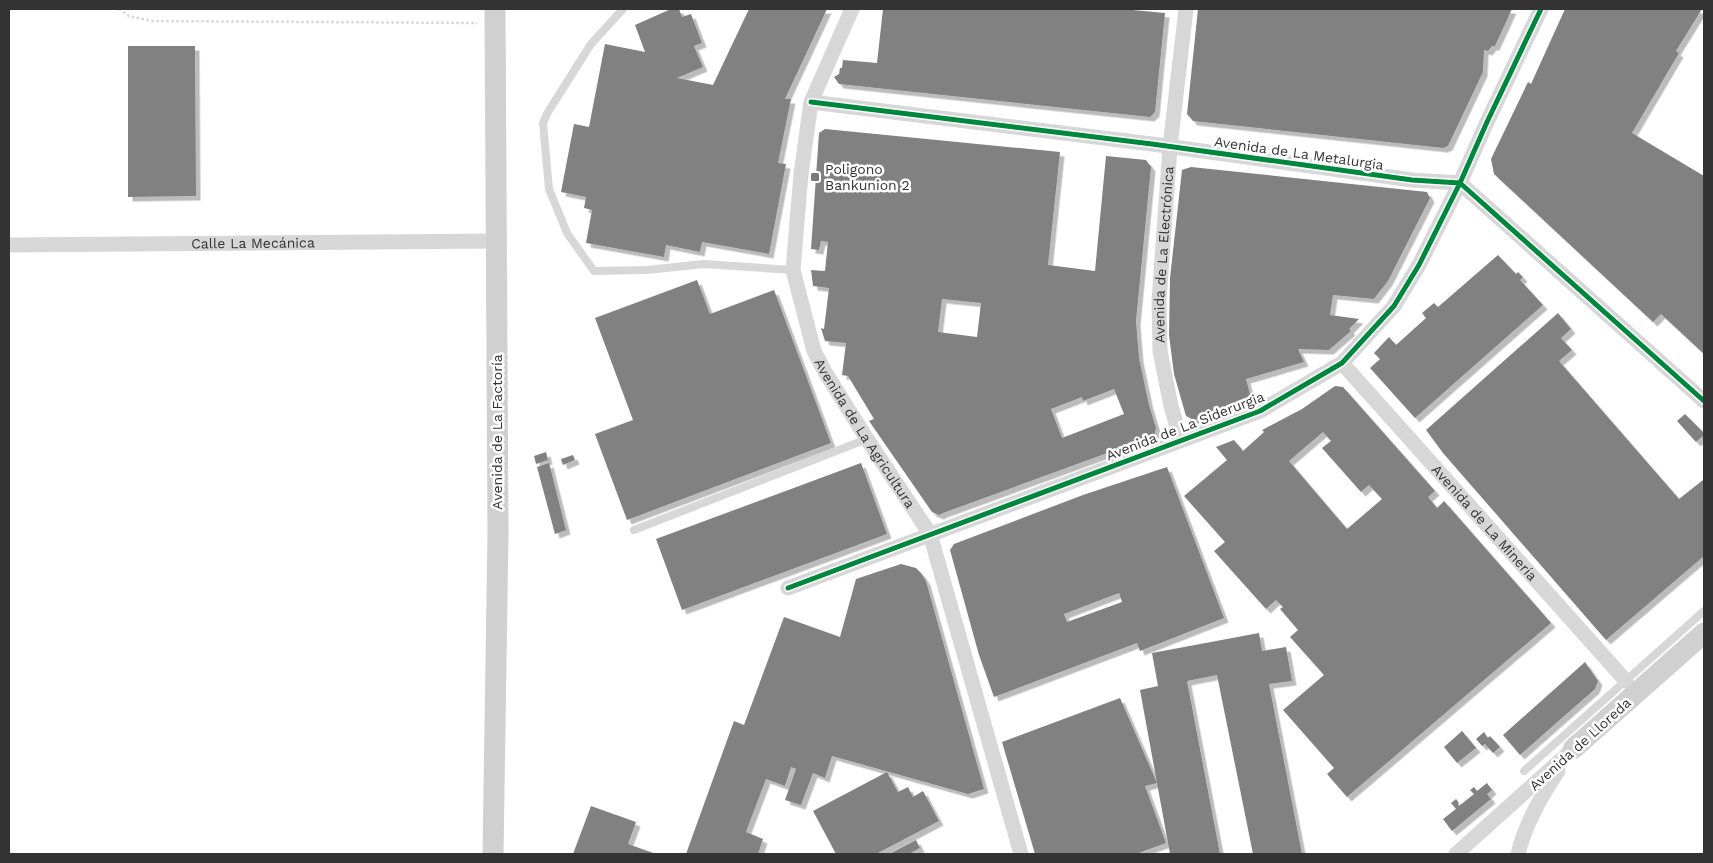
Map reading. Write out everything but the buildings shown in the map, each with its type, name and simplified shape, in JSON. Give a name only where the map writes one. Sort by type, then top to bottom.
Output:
[{"type":"street","name":"Avenida de La Agricultura","points":[[852,9],[832,50],[811,102],[801,174],[793,270],[814,351],[867,438],[930,534],[1021,854]]},
{"type":"street","name":"Avenida de La Electrónica","points":[[1182,440],[1172,406],[1160,351],[1160,301],[1170,147],[1186,9]]},
{"type":"street","name":"Avenida de La Siderurgia","points":[[788,588],[1260,411],[1342,363],[1394,306],[1419,265],[1460,183],[1541,9]]},
{"type":"street","name":"Avenida de La Factoría","points":[[493,854],[498,533],[495,16]]},
{"type":"street","name":"Avenida de La Metalurgia","points":[[811,102],[1170,147],[1412,180],[1460,183]]},
{"type":"street","points":[[1460,183],[1704,401]]},
{"type":"street","name":"Calle La Mecánica","points":[[9,245],[496,241]]},
{"type":"street","name":"Avenida de La Minería","points":[[1342,363],[1626,681]]},
{"type":"street","name":"Avenida de Lloreda","points":[[1456,854],[1704,634]]},
{"type":"street","points":[[1518,854],[1527,825],[1536,806],[1573,749]]},
{"type":"lane","points":[[624,9],[591,44],[542,123],[548,189],[567,233],[594,271],[647,270],[704,264],[793,270]]},
{"type":"lane","points":[[634,530],[867,438]]},
{"type":"lane","name":"Avenida de Lloreda","points":[[1524,771],[1704,611]]},
{"type":"path","points":[[118,9],[129,16],[152,21],[495,16]]},
{"type":"cycle path","points":[[788,588],[1260,411],[1342,363],[1394,306],[1419,265],[1460,183],[1541,9]]},
{"type":"cycle path","points":[[811,102],[1152,144],[1412,180],[1460,183],[1704,401]]},
{"type":"place","name":"Poligono Bankunion 2","points":[[815,177]]}]
